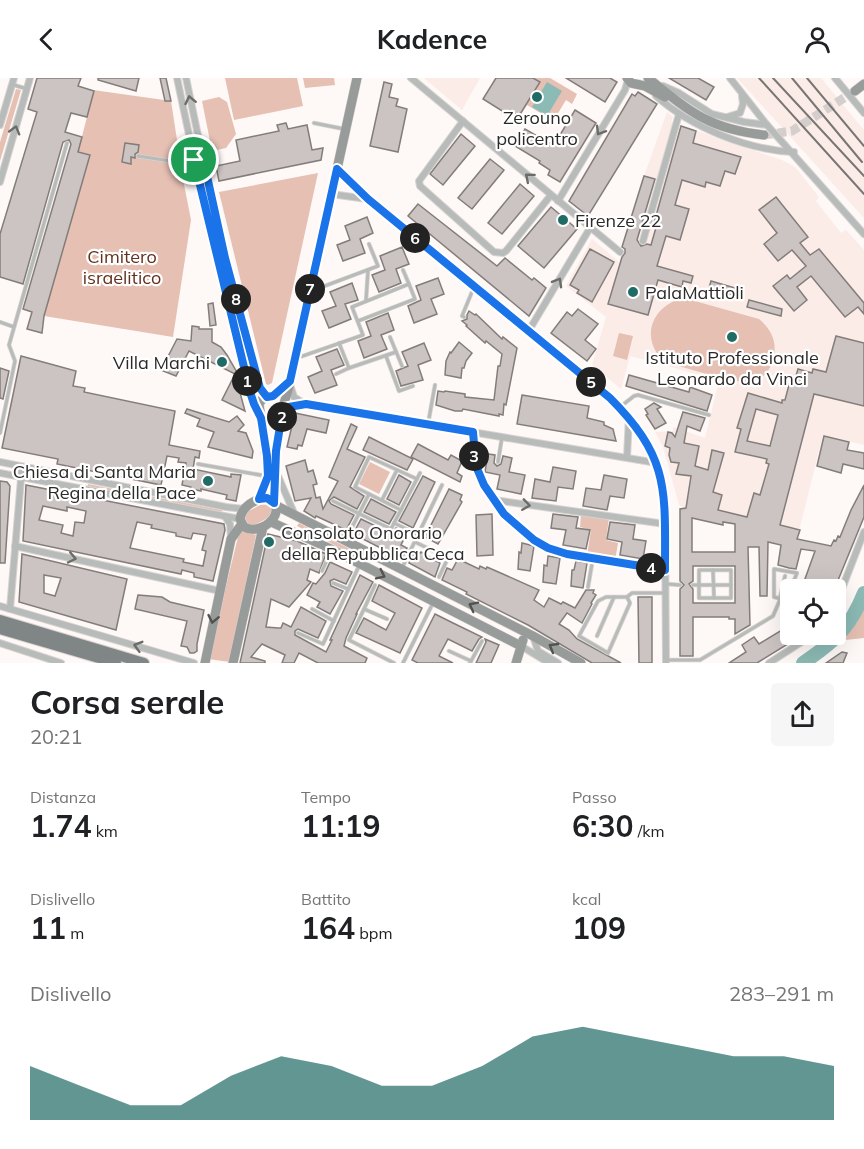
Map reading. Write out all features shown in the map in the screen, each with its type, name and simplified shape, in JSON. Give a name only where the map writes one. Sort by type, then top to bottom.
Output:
[{"type":"main road","points":[[259,499],[272,473],[283,410],[357,78]]},
{"type":"main road","points":[[627,79],[649,82],[705,120],[742,132],[764,135]]},
{"type":"main road","points":[[855,90],[864,84]]},
{"type":"main road","points":[[241,521],[251,530],[267,524],[276,514],[272,473],[259,405],[290,382]]},
{"type":"main road","points":[[270,397],[278,399],[283,410]]},
{"type":"main road","points":[[260,415],[267,421],[273,421],[283,410]]},
{"type":"main road","points":[[205,663],[231,539],[241,521],[244,509],[259,499],[267,498],[296,516],[529,634],[581,663]]},
{"type":"main road","points":[[267,524],[331,549],[521,646]]},
{"type":"main road","points":[[233,663],[267,524]]},
{"type":"main road","points":[[0,620],[144,663]]},
{"type":"main road","points":[[0,629],[116,663]]},
{"type":"main road","points":[[516,663],[521,646],[529,634]]},
{"type":"street","points":[[0,182],[30,78]]},
{"type":"street","points":[[177,78],[235,333],[250,392],[260,415]]},
{"type":"street","points":[[186,78],[244,330],[260,388],[270,397]]},
{"type":"street","points":[[411,78],[620,252]]},
{"type":"street","points":[[730,78],[767,125],[794,152],[864,234]]},
{"type":"street","points":[[836,78],[864,113]]},
{"type":"street","points":[[558,201],[625,90],[627,79]]},
{"type":"street","points":[[0,125],[13,81]]},
{"type":"street","points":[[649,82],[679,93],[706,111],[744,122],[767,125]]},
{"type":"street","points":[[649,82],[664,103],[701,127],[765,149],[794,152]]},
{"type":"street","points":[[720,116],[733,116],[740,113],[743,104],[739,90]]},
{"type":"street","points":[[643,241],[680,114]]},
{"type":"street","points":[[463,121],[419,181],[420,186],[494,252],[503,253],[551,195]]},
{"type":"street","points":[[194,160],[203,158]]},
{"type":"street","points":[[337,169],[368,199],[620,408],[644,436],[657,463],[663,486],[666,661]]},
{"type":"street","points":[[331,194],[368,199]]},
{"type":"street","points":[[528,332],[590,228]]},
{"type":"street","points":[[235,333],[244,330]]},
{"type":"street","points":[[290,382],[294,397],[306,404],[657,463]]},
{"type":"street","points":[[283,410],[306,404]]},
{"type":"street","points":[[627,457],[629,417]]},
{"type":"street","points":[[473,432],[476,466],[494,500],[512,523],[543,546],[567,554],[665,570]]},
{"type":"street","points":[[0,462],[244,509]]},
{"type":"street","points":[[10,609],[22,467]]},
{"type":"street","points":[[0,473],[241,521]]},
{"type":"street","points":[[272,473],[296,516]]},
{"type":"street","points":[[494,500],[665,524]]},
{"type":"street","points":[[225,517],[231,526],[231,539]]},
{"type":"street","points":[[846,579],[864,532]]},
{"type":"street","points":[[15,546],[220,591]]},
{"type":"street","points":[[360,564],[366,552]]},
{"type":"street","points":[[434,601],[440,589]]},
{"type":"street","points":[[0,606],[194,663]]},
{"type":"street","points":[[529,634],[538,651],[558,663]]},
{"type":"street","points":[[0,643],[61,663]]},
{"type":"street","points":[[769,663],[797,645]]},
{"type":"street","points":[[521,646],[549,663]]},
{"type":"lane","points":[[13,81],[27,89]]},
{"type":"lane","points":[[314,123],[346,129]]},
{"type":"lane","points":[[0,433],[1,419],[15,361],[9,345],[67,143]]},
{"type":"lane","points":[[138,156],[177,162],[194,160]]},
{"type":"lane","points":[[311,285],[322,287],[378,266],[369,244]]},
{"type":"lane","points":[[366,301],[368,270]]},
{"type":"lane","points":[[358,321],[415,299],[404,270]]},
{"type":"lane","points":[[295,359],[363,335],[352,307],[409,284]]},
{"type":"lane","points":[[464,317],[462,316],[474,287]]},
{"type":"lane","points":[[0,322],[14,327]]},
{"type":"lane","points":[[390,338],[402,366]]},
{"type":"lane","points":[[339,343],[348,368]]},
{"type":"lane","points":[[336,374],[396,352]]},
{"type":"lane","points":[[386,356],[399,391],[413,386]]},
{"type":"lane","points":[[428,424],[435,385]]},
{"type":"lane","points":[[620,408],[633,396],[638,395],[709,415]]},
{"type":"lane","points":[[498,462],[502,436]]},
{"type":"lane","points":[[264,439],[279,437]]},
{"type":"lane","points":[[401,510],[355,487],[369,457],[417,479]]},
{"type":"lane","points":[[198,464],[272,473]]},
{"type":"lane","points":[[382,500],[397,470]]},
{"type":"lane","points":[[333,501],[391,529],[420,472]]},
{"type":"lane","points":[[402,570],[442,485]]},
{"type":"lane","points":[[345,540],[369,494]]},
{"type":"lane","points":[[394,523],[419,535]]},
{"type":"lane","points":[[415,542],[448,558],[439,577]]},
{"type":"lane","points":[[322,571],[331,549]]},
{"type":"lane","points":[[588,587],[593,558]]},
{"type":"lane","points":[[298,633],[323,644],[360,564]]},
{"type":"lane","points":[[774,569],[797,573],[786,600],[780,599],[774,597],[774,569]]},
{"type":"lane","points":[[699,570],[713,570],[731,570],[731,598],[699,598],[699,570]]},
{"type":"lane","points":[[713,570],[714,598]]},
{"type":"lane","points":[[333,583],[348,589]]},
{"type":"lane","points":[[665,584],[680,585]]},
{"type":"lane","points":[[375,585],[350,640],[394,663]]},
{"type":"lane","points":[[693,585],[731,585]]},
{"type":"lane","points":[[627,597],[630,603],[608,653],[579,636],[598,600],[627,597],[632,593],[666,593]]},
{"type":"lane","points":[[597,636],[614,597]]},
{"type":"lane","points":[[666,661],[700,660],[773,616],[780,599]]},
{"type":"lane","points":[[403,663],[434,601]]},
{"type":"lane","points":[[312,609],[334,621]]},
{"type":"lane","points":[[364,609],[387,619]]},
{"type":"lane","points":[[449,651],[471,662],[482,640]]},
{"type":"shaded area","points":[[424,78],[480,78],[462,110]]},
{"type":"shaded area","points":[[737,78],[821,78],[864,130],[864,218]]},
{"type":"shaded area","name":"Istituto Professionale Leonardo da Vinci","points":[[667,112],[673,117],[671,122],[782,160],[795,167],[819,197],[816,201],[841,233],[846,230],[864,250],[864,445],[823,435],[797,539],[698,516],[679,505],[663,447],[655,432],[673,431],[673,427],[705,438],[719,380],[630,356],[621,389],[592,365],[606,317],[566,286],[592,239],[619,262],[644,176]]},
{"type":"green space","points":[[225,78],[297,78],[303,106],[234,120]]},
{"type":"green space","points":[[303,78],[334,78],[335,85],[305,88]]},
{"type":"green space","name":"Zerouno policentro","points":[[509,78],[550,78],[577,94],[572,104],[566,100],[555,118],[549,118],[527,105],[520,116],[510,110],[506,116],[501,113],[505,106]]},
{"type":"green space","points":[[16,89],[21,90],[0,161],[0,142]]},
{"type":"green space","name":"Cimitero israelitico","points":[[86,89],[171,101],[179,153],[176,168],[181,169],[191,220],[173,337],[44,316],[90,156],[78,152],[87,117],[80,115]]},
{"type":"green space","points":[[219,97],[227,102],[236,134],[226,148],[212,151],[202,101]]},
{"type":"green space","points":[[318,173],[272,383],[268,385],[219,192]]},
{"type":"green space","points":[[684,298],[759,319],[772,335],[775,350],[765,375],[749,382],[739,382],[665,362],[652,344],[652,324],[663,308]]},
{"type":"green space","points":[[619,333],[633,336],[627,360],[613,356]]},
{"type":"green space","points":[[370,462],[390,472],[379,494],[359,484]]},
{"type":"green space","points":[[88,484],[222,510],[221,513],[87,488]]},
{"type":"green space","points":[[262,504],[269,505],[272,510],[269,517],[255,525],[248,524],[245,518],[247,512]]},
{"type":"green space","points":[[581,514],[609,518],[606,540],[618,543],[615,561],[587,556],[591,530],[580,527]]},
{"type":"green space","points":[[299,523],[362,555],[360,558],[297,526]]},
{"type":"green space","points":[[240,529],[256,535],[230,662],[208,659]]},
{"type":"green space","points":[[864,595],[864,638],[846,640]]},
{"type":"water","points":[[547,82],[562,91],[547,116],[532,107]]},
{"type":"building","points":[[37,78],[81,78],[78,86],[94,91],[87,117],[71,113],[65,132],[82,137],[78,152],[90,155],[44,316],[42,333],[27,329],[32,312],[23,309],[71,144],[69,140],[63,142],[23,284],[0,277],[0,234],[37,112],[28,109]]},
{"type":"building","points":[[98,78],[139,78],[136,91],[98,80]]},
{"type":"building","points":[[160,78],[166,78],[171,101],[165,101]]},
{"type":"building","name":"Zerouno policentro","points":[[496,78],[533,78],[540,82],[519,116],[510,110],[507,114],[483,99]]},
{"type":"building","points":[[566,78],[610,78],[617,82],[605,102]]},
{"type":"building","points":[[669,78],[698,78],[714,87],[706,100]]},
{"type":"building","points":[[384,82],[392,84],[389,97],[398,99],[396,106],[407,109],[398,152],[370,146]]},
{"type":"building","points":[[638,92],[657,104],[588,216],[569,201],[632,94],[635,96]]},
{"type":"building","points":[[575,110],[596,123],[560,182],[548,175],[550,170],[539,163],[540,161],[515,146],[525,129],[551,144],[558,134],[560,135]]},
{"type":"building","points":[[286,123],[288,129],[307,125],[312,150],[323,148],[321,160],[219,181],[216,166],[240,161],[236,140],[279,131],[277,125]]},
{"type":"building","points":[[681,126],[696,131],[693,143],[741,157],[735,174],[725,171],[720,186],[706,182],[705,187],[682,180],[675,205],[689,209],[680,240],[666,236],[657,266],[693,276],[691,283],[683,281],[682,287],[658,280],[648,315],[608,304],[625,253],[622,247],[644,176],[655,179],[637,240],[641,246],[651,245],[657,224],[654,223]]},
{"type":"building","points":[[461,134],[475,146],[443,185],[430,174]]},
{"type":"building","points":[[125,143],[139,145],[135,158],[131,157],[131,164],[122,162]]},
{"type":"building","points":[[490,159],[504,170],[472,209],[458,198]]},
{"type":"building","points":[[520,184],[534,196],[502,234],[488,223]]},
{"type":"building","points":[[776,197],[808,237],[800,243],[810,255],[819,249],[864,303],[864,314],[858,307],[845,317],[811,276],[797,287],[807,300],[794,311],[773,286],[787,275],[790,279],[806,266],[792,250],[778,261],[764,244],[777,233],[759,210]]},
{"type":"building","points":[[418,204],[497,266],[505,258],[532,280],[534,278],[546,288],[529,316],[408,216]]},
{"type":"building","points":[[551,207],[577,229],[544,268],[518,246]]},
{"type":"building","points":[[367,217],[373,233],[360,239],[365,253],[343,261],[337,245],[350,240],[345,226]]},
{"type":"building","points":[[402,247],[409,264],[396,269],[401,283],[379,292],[372,275],[385,270],[380,256]]},
{"type":"building","points":[[590,249],[614,262],[592,302],[577,293],[579,290],[570,285]]},
{"type":"building","points":[[438,278],[444,294],[431,299],[437,314],[414,323],[408,306],[421,300],[416,286]]},
{"type":"building","points":[[711,281],[735,288],[733,295],[709,288]]},
{"type":"building","points":[[352,283],[358,300],[345,304],[351,319],[329,328],[322,311],[336,306],[330,292]]},
{"type":"building","points":[[749,300],[782,309],[781,316],[747,307]]},
{"type":"building","points":[[213,303],[216,325],[210,326],[208,304]]},
{"type":"building","points":[[578,309],[598,324],[585,340],[596,349],[587,361],[551,333],[567,312],[572,316]]},
{"type":"building","points":[[469,311],[476,314],[502,339],[503,337],[517,348],[503,415],[463,409],[455,411],[436,405],[438,391],[494,400],[498,366],[500,366],[502,354],[486,341],[485,343],[462,321],[467,319]]},
{"type":"building","points":[[388,313],[394,330],[381,335],[387,349],[364,358],[358,341],[371,336],[366,322]]},
{"type":"building","points":[[192,326],[199,327],[199,329],[212,329],[212,342],[221,347],[239,376],[189,351],[176,376],[161,370],[177,339],[191,341]]},
{"type":"building","points":[[836,336],[864,343],[864,406],[814,394],[780,525],[800,530],[797,539],[831,546],[838,536],[840,537],[864,485],[864,517],[839,579],[805,579],[815,551],[801,549],[796,569],[778,565],[781,545],[768,542],[767,596],[760,596],[759,547],[748,547],[750,625],[735,634],[735,619],[693,617],[693,656],[680,656],[680,589],[684,585],[680,581],[680,509],[686,508],[691,476],[676,474],[679,463],[671,462],[670,448],[665,446],[668,432],[675,437],[683,412],[705,418],[700,431],[687,426],[684,443],[699,446],[695,466],[708,470],[712,450],[724,453],[713,492],[722,495],[718,510],[747,517],[754,493],[760,495],[769,464],[766,463],[767,459],[735,452],[741,429],[737,428],[748,393],[782,403],[782,400],[785,400],[791,377],[795,379],[798,369],[812,373],[813,369],[826,372]],"holes":[[[756,409],[778,415],[770,446],[747,441]],[[692,518],[723,525],[723,522],[735,524],[735,552],[692,552]],[[693,566],[735,566],[735,603],[693,603],[693,589],[689,584],[693,581]]]},
{"type":"building","points":[[459,342],[472,353],[462,368],[461,378],[445,375],[446,361]]},
{"type":"building","points":[[424,343],[431,360],[418,365],[423,380],[401,386],[396,371],[408,366],[402,352]]},
{"type":"building","points":[[337,349],[344,365],[331,370],[337,385],[315,393],[308,377],[322,371],[316,357]]},
{"type":"building","points":[[21,356],[76,371],[73,386],[85,388],[84,392],[175,411],[169,445],[200,451],[199,458],[195,457],[193,469],[231,477],[231,474],[241,475],[236,501],[226,499],[227,495],[191,489],[191,487],[182,485],[186,463],[178,462],[179,458],[167,456],[161,485],[57,464],[58,459],[2,448]]},
{"type":"building","points":[[0,368],[9,371],[3,399],[0,398]]},
{"type":"building","points":[[235,374],[245,411],[222,400]]},
{"type":"building","points":[[629,375],[689,392],[690,387],[712,395],[707,411],[626,386]]},
{"type":"building","points":[[522,395],[589,406],[587,418],[604,422],[604,425],[613,429],[616,441],[517,424]]},
{"type":"building","points":[[654,403],[661,407],[657,409],[666,423],[655,429],[645,409]]},
{"type":"building","points":[[187,409],[229,422],[237,416],[244,425],[238,431],[246,433],[253,451],[252,458],[208,447],[214,432],[197,426],[200,419],[185,413]]},
{"type":"building","points":[[295,413],[329,420],[326,433],[307,429],[302,446],[298,445],[297,449],[287,447]]},
{"type":"building","points":[[351,424],[357,427],[347,449],[365,457],[350,487],[364,496],[357,509],[334,497],[329,501],[354,515],[346,530],[316,516],[315,518],[304,511],[311,498],[295,501],[286,466],[305,460],[308,472],[313,470],[317,484],[313,485],[316,498],[320,497],[323,509],[338,481],[329,477]]},
{"type":"building","points":[[824,436],[849,442],[847,450],[864,453],[864,469],[843,464],[841,473],[817,466]]},
{"type":"building","points":[[369,437],[413,459],[407,470],[363,450]]},
{"type":"building","points":[[418,444],[448,460],[451,455],[462,461],[457,473],[462,476],[460,482],[411,457]]},
{"type":"building","points":[[488,454],[495,455],[494,463],[497,466],[501,464],[503,456],[512,458],[509,472],[525,475],[521,494],[497,489],[500,475],[485,472]]},
{"type":"building","points":[[553,467],[576,471],[573,489],[558,487],[556,501],[532,498],[535,479],[550,482]]},
{"type":"building","points":[[399,475],[411,482],[399,505],[387,499]]},
{"type":"building","points":[[604,475],[627,479],[624,498],[610,496],[607,510],[583,506],[586,488],[601,490]]},
{"type":"building","points":[[423,476],[435,482],[413,528],[399,521]]},
{"type":"building","points":[[0,481],[7,482],[10,486],[5,563],[0,563]]},
{"type":"building","points":[[26,485],[224,524],[225,530],[213,581],[194,577],[194,573],[182,570],[181,574],[23,541]],"holes":[[[43,506],[67,511],[67,507],[86,511],[84,523],[75,522],[73,536],[61,533],[63,525],[39,520]],[[137,522],[191,539],[193,533],[206,535],[202,550],[206,551],[203,566],[183,562],[184,559],[130,548]]]},
{"type":"building","points":[[449,489],[462,495],[460,500],[462,502],[438,544],[425,537]]},
{"type":"building","points":[[371,499],[396,512],[389,524],[364,512]]},
{"type":"building","points":[[492,514],[493,555],[477,556],[476,515]]},
{"type":"building","points":[[553,514],[578,517],[576,528],[590,530],[586,549],[563,545],[566,530],[551,528]]},
{"type":"building","points":[[361,519],[390,533],[396,528],[407,533],[401,545],[407,548],[402,559],[353,534]]},
{"type":"building","points":[[610,522],[635,525],[633,539],[646,541],[643,559],[620,555],[622,542],[607,539]]},
{"type":"building","points":[[268,534],[297,541],[326,554],[319,573],[310,569],[307,580],[311,582],[289,607],[271,599],[266,627],[281,628],[283,623],[291,627],[301,607],[326,621],[318,638],[298,629],[295,635],[326,652],[360,575],[373,582],[356,614],[344,646],[367,658],[365,663],[318,663],[299,653],[294,663],[282,663],[285,655],[262,644],[251,657],[265,661],[265,663],[240,663]]},
{"type":"building","points":[[522,543],[534,546],[530,571],[518,569]]},
{"type":"building","points":[[415,551],[440,563],[435,577],[409,563]]},
{"type":"building","points":[[22,554],[127,579],[116,630],[19,602]],"holes":[[[44,575],[61,578],[55,596],[44,593]]]},
{"type":"building","points":[[548,556],[560,558],[556,584],[543,582],[544,565],[547,566]]},
{"type":"building","points":[[458,559],[479,569],[480,566],[486,569],[487,567],[539,590],[534,600],[544,607],[549,598],[575,608],[586,590],[594,590],[593,593],[596,595],[582,623],[567,613],[559,624],[577,639],[621,663],[592,663],[528,625],[442,580],[447,568],[452,570]]},
{"type":"building","points":[[576,561],[587,563],[583,588],[571,586],[572,570],[574,570]]},
{"type":"building","points":[[330,562],[352,572],[346,584],[334,579],[330,581],[331,586],[343,591],[330,614],[317,607],[320,602],[307,595],[313,583],[316,584],[325,573]]},
{"type":"building","points":[[379,585],[422,608],[400,653],[356,633],[364,618],[386,630],[395,613],[372,601]]},
{"type":"building","points":[[138,595],[162,597],[170,602],[204,610],[197,651],[190,653],[187,647],[181,646],[187,621],[135,609]]},
{"type":"building","points":[[638,597],[652,597],[652,663],[639,663]]},
{"type":"building","points":[[435,614],[482,637],[472,651],[448,639],[439,656],[453,663],[418,663],[412,660]]},
{"type":"building","points":[[780,631],[780,645],[786,645],[757,663],[729,663],[746,652],[742,645],[754,637],[759,644]]},
{"type":"building","points":[[485,639],[499,645],[491,663],[476,663],[486,642]]},
{"type":"building","points":[[842,652],[847,653],[843,663],[826,663]]},
{"type":"waterway","points":[[803,663],[824,648],[847,625],[864,593]]},
{"type":"tunnel","points":[[764,135],[792,131],[855,91]]},
{"type":"railway","points":[[759,78],[864,194]]},
{"type":"railway","points":[[773,78],[864,176]]},
{"type":"railway","points":[[792,78],[862,162]]},
{"type":"railway","points":[[807,78],[864,146]]},
{"type":"place","name":"Zerouno policentro","points":[[537,97]]},
{"type":"place","name":"Firenze 22","points":[[563,220]]},
{"type":"place","name":"PalaMattioli","points":[[633,292]]},
{"type":"place","name":"Istituto Professionale Leonardo da Vinci","points":[[732,337]]},
{"type":"place","name":"Villa Marchi","points":[[222,362]]},
{"type":"place","name":"Chiesa di Santa Maria Regina della Pace","points":[[208,481]]},
{"type":"place","name":"Consolato Onorario della Repubblica Ceca","points":[[269,542]]},
{"type":"route","points":[[203,158],[225,258],[260,388],[267,397],[273,396],[290,381],[337,169],[368,199],[610,398],[637,426],[657,463],[662,480],[665,504],[665,570],[567,554],[543,546],[520,530],[504,514],[477,472],[473,432],[306,404],[283,408],[275,460],[274,503],[267,498],[259,499],[268,476],[261,418],[250,392],[194,160],[203,158]]}]
